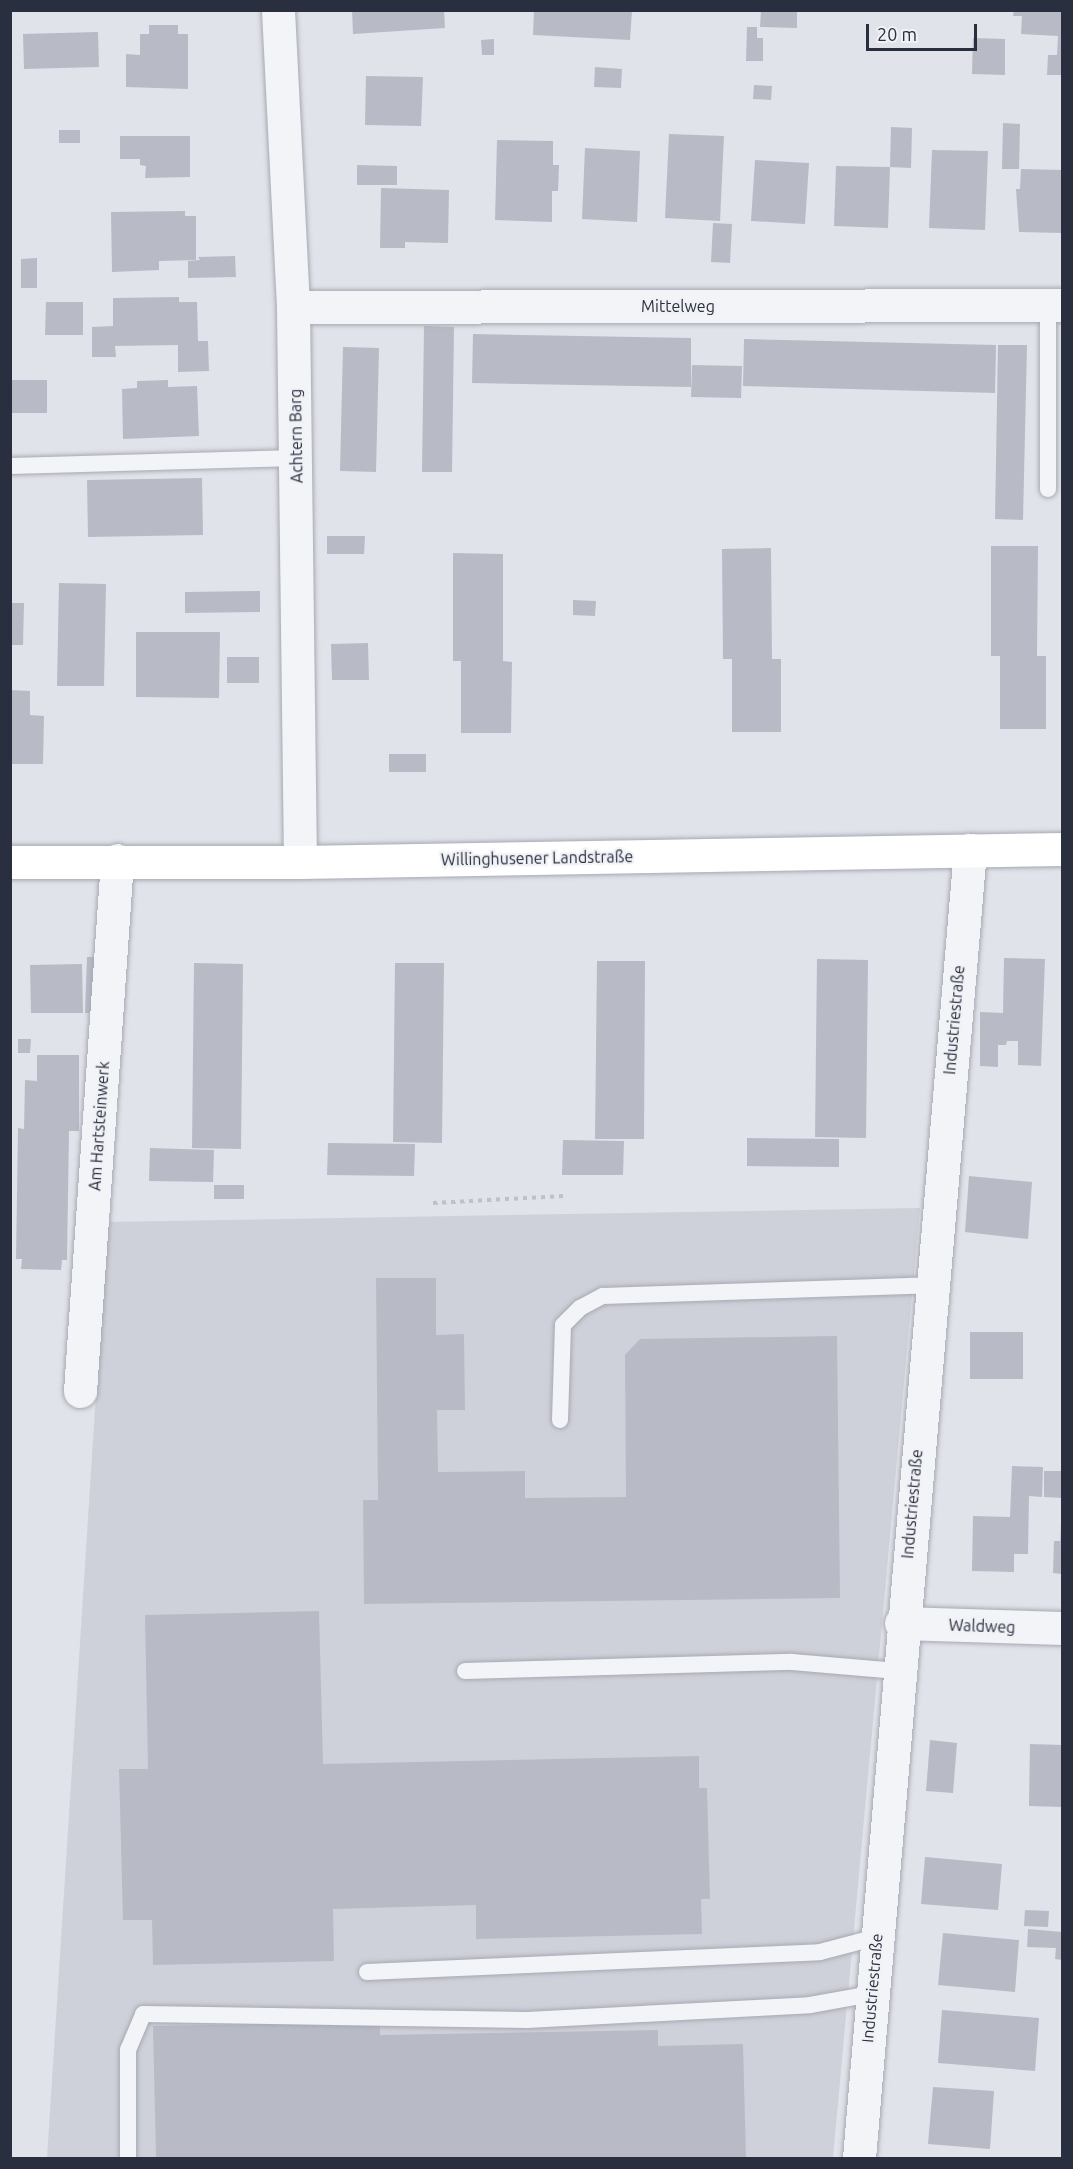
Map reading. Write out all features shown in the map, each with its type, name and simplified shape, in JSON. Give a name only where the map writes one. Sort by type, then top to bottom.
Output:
[{"type":"street","name":"Achtern Barg","points":[[278,10],[293,307],[297,458],[300,862]]},
{"type":"street","name":"Mittelweg","points":[[293,307],[1055,305]]},
{"type":"street","name":"Willinghusener Landstraße","points":[[10,862],[117,860],[300,862],[1062,849]]},
{"type":"street","name":"Industriestraße","points":[[859,2158],[901,1623],[970,850]]},
{"type":"street","name":"Am Hartsteinwerk","points":[[80,1391],[117,860]]},
{"type":"street","name":"Waldweg","points":[[901,1623],[1062,1628]]},
{"type":"lane","points":[[1048,489],[1055,305]]},
{"type":"lane","points":[[10,466],[297,458]]},
{"type":"lane","points":[[560,1420],[564,1324],[580,1308],[603,1296],[930,1285]]},
{"type":"lane","points":[[465,1671],[792,1662],[898,1671]]},
{"type":"lane","points":[[367,1972],[820,1952],[876,1937]]},
{"type":"lane","points":[[129,2158],[128,2050],[143,2014],[527,2020],[810,2005],[872,1994]]},
{"type":"path","points":[[433,1203],[564,1196]]},
{"type":"shaded area","points":[[920,1208],[833,2158],[47,2158],[107,1222]]},
{"type":"building","points":[[352,10],[444,10],[445,28],[353,34]]},
{"type":"building","points":[[534,10],[632,10],[630,40],[533,35]]},
{"type":"building","points":[[761,10],[797,10],[797,28],[760,27]]},
{"type":"building","points":[[1014,10],[1062,10],[1062,75],[1047,75],[1048,55],[1057,55],[1058,36],[1021,34],[1022,16],[1013,16]]},
{"type":"building","points":[[149,25],[178,25],[178,34],[188,34],[188,89],[126,87],[126,54],[140,55],[140,34],[149,34]]},
{"type":"building","points":[[747,27],[757,27],[757,38],[763,38],[763,61],[746,61]]},
{"type":"building","points":[[98,32],[99,67],[24,69],[23,34]]},
{"type":"building","points":[[973,38],[1005,39],[1005,75],[972,74]]},
{"type":"building","points":[[494,39],[494,55],[482,55],[481,40]]},
{"type":"building","points":[[595,67],[622,69],[621,88],[594,87]]},
{"type":"building","points":[[366,76],[423,77],[421,126],[365,125]]},
{"type":"building","points":[[754,85],[772,86],[771,100],[753,99]]},
{"type":"building","points":[[1003,123],[1020,124],[1019,169],[1002,169]]},
{"type":"building","points":[[891,127],[912,128],[911,168],[890,167]]},
{"type":"building","points":[[59,130],[80,130],[80,143],[59,143]]},
{"type":"building","points":[[669,134],[724,136],[720,221],[665,218]]},
{"type":"building","points":[[120,136],[190,136],[190,177],[145,178],[146,166],[140,165],[140,159],[120,159]]},
{"type":"building","points":[[497,140],[553,141],[553,165],[559,165],[558,191],[552,191],[552,222],[495,220]]},
{"type":"building","points":[[585,148],[640,151],[637,222],[582,219]]},
{"type":"building","points":[[932,150],[988,151],[985,230],[929,228]]},
{"type":"building","points":[[755,160],[809,163],[805,224],[751,221]]},
{"type":"building","points":[[357,165],[397,166],[397,185],[357,185]]},
{"type":"building","points":[[836,166],[890,167],[888,228],[834,226]]},
{"type":"building","points":[[1021,169],[1062,170],[1062,233],[1019,232],[1016,189],[1020,189]]},
{"type":"building","points":[[381,188],[449,190],[448,243],[405,242],[405,248],[380,248]]},
{"type":"building","points":[[185,211],[185,216],[196,216],[196,260],[159,261],[159,270],[112,272],[111,212]]},
{"type":"building","points":[[713,223],[732,224],[730,263],[711,262]]},
{"type":"building","points":[[235,256],[236,277],[188,278],[188,261],[200,260],[198,257]]},
{"type":"building","points":[[37,258],[37,288],[21,288],[21,259]]},
{"type":"building","points":[[179,297],[179,302],[197,302],[198,341],[208,341],[209,371],[178,372],[178,345],[115,346],[116,357],[92,357],[92,327],[113,326],[113,298]]},
{"type":"building","points":[[46,302],[83,302],[83,335],[45,335]]},
{"type":"building","points":[[424,326],[454,327],[452,472],[422,472]]},
{"type":"building","points":[[473,334],[691,338],[691,387],[472,383]]},
{"type":"building","points":[[744,339],[996,345],[995,393],[743,386]]},
{"type":"building","points":[[998,345],[1027,345],[1023,520],[995,519]]},
{"type":"building","points":[[343,347],[379,348],[376,472],[340,471]]},
{"type":"building","points":[[692,365],[742,366],[741,398],[691,397]]},
{"type":"building","points":[[10,380],[47,380],[47,413],[10,413]]},
{"type":"building","points":[[168,380],[168,387],[197,386],[199,436],[123,439],[122,389],[137,388],[137,381]]},
{"type":"building","points":[[202,478],[203,535],[88,537],[87,480]]},
{"type":"building","points":[[327,536],[365,536],[364,554],[327,554]]},
{"type":"building","points":[[991,546],[1038,546],[1037,656],[1046,656],[1046,729],[1000,729],[1000,656],[991,656]]},
{"type":"building","points":[[771,548],[772,659],[781,659],[781,732],[732,732],[732,659],[723,659],[722,549]]},
{"type":"building","points":[[453,553],[503,554],[503,661],[512,662],[511,733],[461,733],[461,661],[453,661]]},
{"type":"building","points":[[59,583],[106,584],[104,686],[57,686]]},
{"type":"building","points":[[260,591],[260,612],[185,613],[185,592]]},
{"type":"building","points":[[573,600],[596,601],[595,616],[573,615]]},
{"type":"building","points":[[10,603],[24,603],[23,645],[10,645]]},
{"type":"building","points":[[136,632],[220,632],[219,698],[136,697]]},
{"type":"building","points":[[368,643],[369,680],[332,680],[331,644]]},
{"type":"building","points":[[227,657],[259,657],[259,683],[227,683]]},
{"type":"building","points":[[10,690],[30,691],[30,715],[44,716],[43,764],[10,764]]},
{"type":"building","points":[[389,754],[426,754],[426,772],[389,772]]},
{"type":"building","points":[[87,957],[100,957],[98,1013],[85,1013]]},
{"type":"building","points":[[1004,958],[1045,959],[1041,1066],[1018,1065],[1018,1041],[1007,1041],[1006,1045],[998,1045],[998,1067],[980,1066],[980,1012],[1003,1013]]},
{"type":"building","points":[[817,959],[868,960],[866,1138],[815,1137]]},
{"type":"building","points":[[597,961],[645,961],[644,1139],[595,1139]]},
{"type":"building","points":[[194,963],[243,964],[241,1149],[192,1148]]},
{"type":"building","points":[[395,963],[444,963],[442,1143],[393,1142]]},
{"type":"building","points":[[82,964],[83,1013],[31,1013],[30,965]]},
{"type":"building","points":[[18,1039],[31,1039],[30,1053],[18,1053]]},
{"type":"building","points":[[37,1055],[79,1055],[79,1131],[69,1131],[67,1260],[62,1260],[61,1270],[21,1269],[22,1259],[16,1259],[18,1128],[24,1129],[25,1080],[37,1081]]},
{"type":"building","points":[[747,1138],[839,1139],[839,1167],[747,1166]]},
{"type":"building","points":[[563,1140],[624,1141],[623,1175],[562,1175]]},
{"type":"building","points":[[328,1143],[415,1144],[414,1176],[327,1175]]},
{"type":"building","points":[[150,1148],[214,1150],[213,1182],[149,1181]]},
{"type":"building","points":[[969,1176],[1032,1182],[1028,1239],[965,1232]]},
{"type":"building","points":[[214,1185],[244,1185],[244,1199],[214,1199]]},
{"type":"building","points":[[376,1278],[436,1278],[436,1335],[464,1334],[465,1410],[437,1410],[438,1472],[525,1471],[525,1498],[626,1497],[625,1355],[640,1339],[837,1336],[840,1598],[364,1604],[363,1500],[378,1500]]},
{"type":"building","points":[[970,1332],[1023,1332],[1023,1379],[970,1379]]},
{"type":"building","points":[[1012,1466],[1043,1467],[1042,1497],[1029,1496],[1028,1554],[1014,1554],[1014,1572],[972,1571],[973,1516],[1010,1517]]},
{"type":"building","points":[[1044,1471],[1062,1471],[1062,1498],[1044,1497]]},
{"type":"building","points":[[1060,1522],[1062,1574],[1053,1573],[1054,1541],[1060,1541]]},
{"type":"building","points":[[319,1611],[323,1764],[699,1756],[699,1788],[707,1788],[710,1899],[701,1899],[702,1934],[476,1939],[476,1905],[333,1909],[334,1961],[153,1965],[152,1920],[123,1920],[119,1769],[148,1769],[145,1615]]},
{"type":"building","points":[[930,1740],[957,1743],[953,1793],[926,1791]]},
{"type":"building","points":[[1030,1744],[1062,1745],[1062,1807],[1029,1806]]},
{"type":"building","points":[[925,1857],[1002,1864],[998,1910],[921,1904]]},
{"type":"building","points":[[1025,1910],[1049,1911],[1048,1927],[1024,1926]]},
{"type":"building","points":[[1028,1929],[1062,1932],[1062,1960],[1055,1959],[1056,1948],[1027,1947]]},
{"type":"building","points":[[943,1933],[1019,1940],[1015,1992],[938,1985]]},
{"type":"building","points":[[942,2010],[1039,2018],[1035,2071],[938,2063]]},
{"type":"building","points":[[380,2022],[380,2035],[658,2030],[658,2046],[743,2044],[746,2158],[156,2158],[153,2026]]},
{"type":"building","points":[[933,2087],[994,2091],[990,2149],[928,2144]]}]
